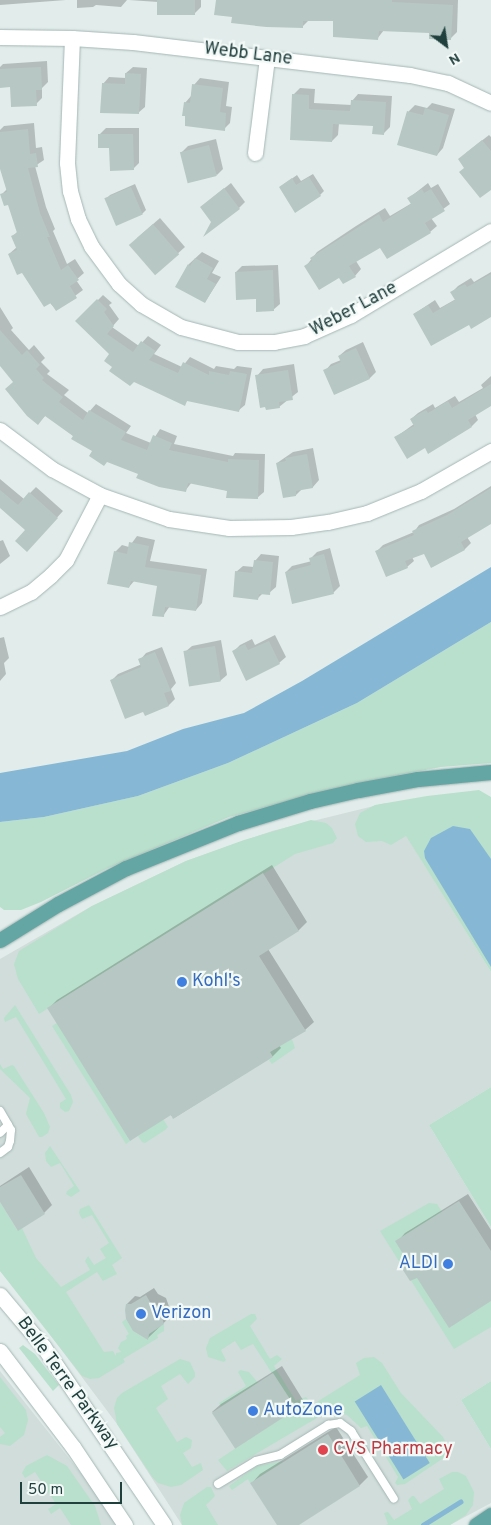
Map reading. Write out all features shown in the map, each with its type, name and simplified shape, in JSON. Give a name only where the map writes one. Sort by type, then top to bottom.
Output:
[{"type":"main road","points":[[0,940],[58,904],[119,872],[170,848],[231,825],[288,807],[358,790],[427,778],[491,772]]},
{"type":"main road","points":[[476,1525],[491,1516]]},
{"type":"street","name":"Webb Lane","points":[[0,37],[72,38],[268,58],[432,78],[462,88],[491,103]]},
{"type":"street","name":"Weber Lane","points":[[72,38],[67,164],[70,190],[78,219],[91,246],[119,284],[141,304],[180,327],[238,342],[274,342],[304,336],[352,315],[491,231]]},
{"type":"street","points":[[255,153],[268,58]]},
{"type":"street","points":[[0,430],[52,469],[100,495],[154,515],[190,524],[229,528],[291,527],[348,518],[384,507],[427,488],[491,450]]},
{"type":"street","points":[[0,607],[36,588],[66,560],[100,495]]},
{"type":"street","name":"Belle Terre Parkway","points":[[0,1295],[43,1346],[164,1525]]},
{"type":"street","name":"Belle Terre Parkway","points":[[0,1351],[73,1447],[125,1525]]},
{"type":"lane","points":[[0,1111],[11,1130],[8,1147],[0,1153]]},
{"type":"lane","points":[[0,1133],[8,1125]]},
{"type":"lane","points":[[218,1484],[256,1461],[280,1455],[328,1425],[340,1423],[350,1430],[394,1500]]},
{"type":"shaded area","points":[[386,803],[491,972],[491,1087],[429,1125],[491,1227],[491,1381],[461,1400],[491,1449],[491,1503],[450,1525],[182,1525],[117,1424],[19,1293],[0,1271],[0,959],[92,906],[186,861],[272,831]]},
{"type":"shaded area","points":[[0,1371],[95,1491],[117,1525],[0,1525]]},
{"type":"green space","points":[[491,622],[491,763],[441,767],[388,777],[317,793],[229,817],[106,869],[21,910],[4,910],[0,907],[0,822],[44,817],[138,796],[228,763],[357,703]]},
{"type":"green space","points":[[479,790],[491,797],[491,972],[406,836],[391,845],[382,841],[366,842],[358,836],[355,824],[360,813],[375,805]]},
{"type":"green space","points":[[311,820],[326,823],[332,828],[337,838],[333,843],[295,854],[39,1014],[18,979],[14,964],[19,951],[92,906],[186,861],[244,840]]},
{"type":"green space","points":[[15,1005],[71,1095],[73,1102],[69,1111],[65,1112],[60,1108],[60,1103],[66,1099],[16,1017],[5,1022],[4,1018]]},
{"type":"green space","points":[[57,1023],[130,1141],[126,1144],[52,1026]]},
{"type":"green space","points":[[292,1039],[295,1048],[272,1064],[269,1060],[273,1057],[270,1052]]},
{"type":"green space","points":[[0,1064],[3,1069],[14,1066],[44,1113],[50,1127],[48,1133],[42,1137],[39,1137],[26,1114],[30,1098],[0,1069]]},
{"type":"green space","points":[[491,1087],[491,1227],[429,1125]]},
{"type":"green space","points":[[163,1119],[168,1127],[145,1143],[142,1142],[138,1136]]},
{"type":"green space","points":[[50,1146],[80,1191],[71,1197],[66,1194],[74,1186],[60,1163],[51,1167],[46,1161],[45,1153]]},
{"type":"green space","points":[[0,1202],[17,1230],[22,1228],[36,1258],[61,1287],[90,1270],[85,1261],[88,1256],[94,1265],[106,1258],[100,1249],[109,1243],[92,1215],[82,1219],[79,1213],[80,1209],[89,1205],[122,1258],[112,1265],[117,1274],[103,1281],[97,1272],[66,1292],[104,1352],[113,1351],[116,1356],[116,1353],[121,1352],[118,1348],[121,1342],[127,1339],[126,1336],[129,1334],[122,1322],[126,1319],[133,1331],[143,1337],[148,1338],[149,1334],[164,1324],[164,1331],[157,1335],[158,1338],[123,1359],[125,1362],[99,1378],[90,1379],[82,1376],[0,1271]]},
{"type":"green space","name":"ALDI","points":[[429,1203],[437,1204],[491,1291],[491,1327],[454,1349],[380,1231]]},
{"type":"green space","points":[[251,1314],[255,1314],[257,1319],[250,1326],[270,1359],[277,1355],[282,1359],[274,1366],[296,1401],[306,1397],[312,1405],[360,1375],[356,1363],[364,1358],[374,1357],[382,1363],[401,1393],[443,1437],[445,1441],[438,1442],[437,1445],[440,1449],[447,1450],[445,1457],[405,1484],[397,1485],[395,1483],[398,1477],[367,1426],[361,1428],[347,1415],[333,1412],[322,1415],[227,1471],[218,1460],[295,1409],[253,1344],[241,1350],[235,1341],[221,1350],[226,1360],[224,1362],[208,1357],[206,1348],[210,1338]],"holes":[[[381,1385],[429,1463],[404,1479]]]},
{"type":"green space","points":[[23,1345],[35,1354],[59,1385],[53,1391],[19,1348]]},
{"type":"green space","points":[[180,1359],[190,1362],[195,1377],[188,1384],[180,1374],[161,1386],[168,1399],[156,1408],[177,1442],[186,1437],[192,1440],[191,1448],[183,1453],[192,1467],[201,1463],[203,1470],[181,1485],[171,1487],[158,1483],[153,1478],[117,1424],[114,1408],[117,1398],[122,1393]]},
{"type":"green space","points":[[240,1370],[249,1372],[258,1383],[221,1406],[219,1403],[246,1386],[238,1372]]},
{"type":"green space","points":[[0,1377],[26,1410],[28,1420],[24,1435],[10,1446],[0,1444],[0,1437],[5,1433],[0,1427]]},
{"type":"green space","points":[[491,1381],[491,1449],[461,1400]]},
{"type":"green space","points":[[47,1455],[67,1466],[95,1506],[101,1525],[71,1525],[60,1508],[51,1514],[48,1509],[56,1504],[35,1472],[25,1478],[22,1473],[26,1466]]},
{"type":"green space","points":[[284,1461],[250,1483],[248,1479],[232,1490],[229,1486],[257,1466]]},
{"type":"green space","points":[[452,1472],[458,1472],[466,1476],[474,1492],[473,1505],[466,1515],[450,1525],[386,1525],[388,1524],[384,1513],[388,1512],[394,1520],[412,1509],[408,1500],[412,1496],[420,1504],[444,1489],[439,1479]]},
{"type":"green space","points":[[207,1487],[211,1487],[215,1496],[206,1505],[218,1525],[182,1525],[180,1515],[184,1503]]},
{"type":"water","points":[[491,567],[491,622],[357,703],[228,763],[138,796],[44,817],[0,822],[0,773],[127,751],[183,729],[244,713],[302,681]]},
{"type":"water","points":[[453,826],[470,829],[491,859],[491,967],[425,858],[424,851],[431,838]]},
{"type":"water","points":[[381,1385],[430,1463],[403,1479],[355,1401]]},
{"type":"building","points":[[157,0],[195,0],[195,15],[157,15]]},
{"type":"building","points":[[216,0],[392,0],[392,2],[453,5],[451,40],[429,39],[429,33],[379,31],[378,40],[333,37],[333,21],[303,21],[303,28],[266,27],[231,23],[232,17],[214,15]]},
{"type":"building","points":[[41,67],[42,90],[36,90],[37,106],[11,107],[10,87],[0,88],[0,69]]},
{"type":"building","points":[[125,73],[141,74],[139,114],[100,113],[102,83],[125,84]]},
{"type":"building","points":[[192,84],[223,88],[220,112],[226,113],[225,131],[185,126],[185,116],[182,116],[184,102],[190,103]]},
{"type":"building","points":[[292,94],[309,95],[309,109],[350,111],[351,100],[386,102],[384,135],[372,134],[373,126],[333,124],[332,142],[290,140]]},
{"type":"building","points":[[425,108],[449,115],[437,156],[397,145],[407,111],[423,115]]},
{"type":"building","points":[[28,129],[30,154],[36,153],[38,167],[28,168],[40,213],[50,237],[47,237],[61,270],[68,265],[79,280],[70,286],[77,298],[56,311],[51,303],[44,307],[22,273],[17,275],[8,254],[17,250],[11,236],[17,233],[8,205],[4,206],[0,194],[7,192],[0,169],[0,132]]},
{"type":"building","points":[[98,134],[133,134],[134,170],[110,171],[109,148],[98,148]]},
{"type":"building","points":[[482,140],[491,151],[491,190],[480,198],[459,172],[464,168],[458,159]]},
{"type":"building","points":[[209,145],[217,176],[188,183],[180,152]]},
{"type":"building","points":[[309,177],[321,196],[295,213],[279,187],[292,178],[296,185]]},
{"type":"building","points":[[131,187],[143,215],[116,226],[104,198]]},
{"type":"building","points":[[224,188],[240,209],[203,237],[211,222],[200,207]]},
{"type":"building","points":[[422,189],[424,193],[431,189],[445,211],[425,223],[431,233],[387,259],[380,248],[349,266],[356,277],[343,284],[339,278],[319,290],[304,266],[312,261],[310,258],[379,214],[383,222],[411,204],[407,198]]},
{"type":"building","points":[[153,224],[179,254],[155,275],[129,245]]},
{"type":"building","points":[[195,258],[213,268],[207,279],[216,284],[205,303],[175,287],[188,264],[190,266]]},
{"type":"building","points":[[273,270],[274,311],[256,312],[256,299],[236,300],[235,272]]},
{"type":"building","points":[[491,274],[491,317],[471,329],[469,325],[431,346],[413,314],[428,305],[433,313],[455,300],[450,292],[465,284],[467,287]]},
{"type":"building","points":[[97,299],[107,309],[104,312],[114,326],[107,334],[133,352],[141,341],[156,351],[149,360],[178,373],[183,362],[209,375],[209,371],[229,375],[230,371],[247,374],[239,412],[187,401],[185,406],[134,382],[130,386],[109,371],[112,367],[104,361],[109,354],[75,321]]},
{"type":"building","points":[[0,330],[22,355],[27,350],[40,365],[36,369],[44,378],[42,380],[63,397],[59,402],[83,420],[89,410],[126,432],[121,440],[147,450],[153,435],[172,443],[169,450],[228,462],[228,459],[259,460],[258,499],[226,498],[227,491],[188,483],[186,492],[159,487],[136,478],[138,474],[107,462],[104,466],[89,456],[92,451],[71,439],[73,436],[45,416],[38,425],[27,416],[5,389],[13,382],[0,366]]},
{"type":"building","points":[[356,348],[370,379],[334,395],[323,370],[341,362],[338,356]]},
{"type":"building","points":[[288,370],[293,400],[279,402],[280,408],[266,410],[265,407],[260,408],[255,375]]},
{"type":"building","points":[[491,384],[491,406],[468,420],[472,427],[428,454],[425,448],[407,459],[394,437],[414,426],[410,419],[426,410],[428,413],[448,401],[452,408]]},
{"type":"building","points":[[307,454],[313,488],[296,491],[296,496],[283,498],[276,463],[286,461],[285,458]]},
{"type":"building","points":[[491,488],[491,524],[461,542],[465,550],[431,568],[424,554],[405,561],[408,568],[386,577],[375,551],[414,535],[412,531],[447,515]]},
{"type":"building","points":[[0,490],[18,505],[29,492],[58,518],[27,552],[15,541],[25,530],[0,508]]},
{"type":"building","points":[[129,542],[149,546],[145,567],[201,575],[196,611],[165,607],[164,617],[152,616],[157,586],[131,581],[129,588],[107,584],[114,551],[127,554]]},
{"type":"building","points":[[324,554],[334,594],[292,604],[285,572],[311,565],[309,558]]},
{"type":"building","points":[[254,560],[273,562],[270,595],[259,594],[258,600],[233,597],[235,571],[252,573]]},
{"type":"building","points":[[269,641],[280,664],[246,681],[232,651],[245,644],[248,650]]},
{"type":"building","points":[[215,646],[221,682],[189,687],[183,651]]},
{"type":"building","points":[[155,652],[171,691],[164,693],[169,706],[145,716],[143,712],[125,719],[110,680],[141,667],[138,659]]},
{"type":"building","name":"Kohl's","points":[[263,873],[299,931],[259,956],[306,1031],[270,1052],[273,1057],[173,1119],[171,1115],[130,1141],[47,1008]]},
{"type":"building","points":[[21,1175],[45,1214],[18,1231],[0,1202],[0,1187]]},
{"type":"building","name":"ALDI","points":[[459,1201],[491,1251],[491,1301],[449,1328],[417,1278],[410,1281],[401,1267],[408,1262],[395,1241]]},
{"type":"building","name":"Verizon","points":[[146,1295],[150,1302],[158,1306],[164,1324],[149,1334],[148,1340],[133,1331],[126,1319],[125,1310],[126,1304],[131,1304]]},
{"type":"building","name":"AutoZone","points":[[273,1373],[296,1409],[235,1449],[212,1413]]},
{"type":"building","name":"CVS Pharmacy","points":[[328,1434],[360,1486],[299,1525],[277,1525],[250,1483]]},
{"type":"waterway","points":[[423,1525],[460,1502]]},
{"type":"place","name":"Kohl's","points":[[182,982]]},
{"type":"place","name":"ALDI","points":[[448,1264]]},
{"type":"place","name":"Verizon","points":[[141,1314]]},
{"type":"place","name":"AutoZone","points":[[253,1411]]},
{"type":"place","name":"CVS Pharmacy","points":[[323,1450]]}]
